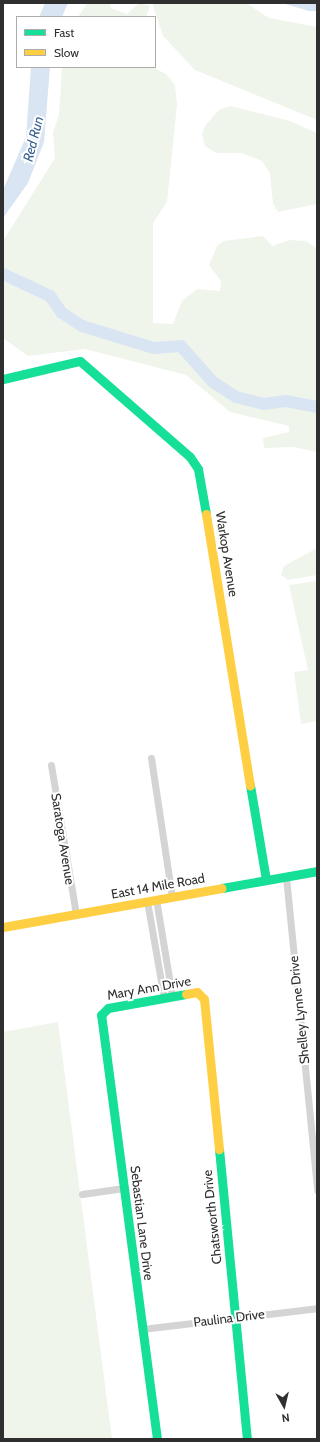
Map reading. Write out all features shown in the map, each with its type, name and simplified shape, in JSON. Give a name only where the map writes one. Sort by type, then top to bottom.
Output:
[{"type":"street","name":"Warkop Avenue","points":[[3,379],[80,361],[190,456],[198,469],[266,880]]},
{"type":"street","points":[[151,758],[172,896]]},
{"type":"street","name":"Saratoga Avenue","points":[[51,765],[76,914]]},
{"type":"street","name":"East 14 Mile Road","points":[[3,926],[317,871]]},
{"type":"street","name":"Shelley Lynne Drive","points":[[286,877],[317,1190]]},
{"type":"street","points":[[151,900],[168,997]]},
{"type":"street","name":"Mary Ann Drive","points":[[102,1011],[168,997],[201,994]]},
{"type":"street","name":"Chatsworth Drive","points":[[201,994],[247,1439]]},
{"type":"street","name":"Sebastian Lane Drive","points":[[102,1011],[157,1439]]},
{"type":"street","points":[[82,1194],[124,1188]]},
{"type":"street","name":"Paulina Drive","points":[[142,1329],[235,1316],[317,1308]]},
{"type":"shaded area","points":[[87,3],[110,3],[111,8],[127,14],[139,3],[150,6],[146,16],[79,16]]},
{"type":"shaded area","points":[[152,3],[246,3],[269,18],[317,27],[317,120],[195,70],[163,36]]},
{"type":"shaded area","points":[[62,68],[154,68],[166,74],[175,85],[177,105],[167,202],[153,223],[153,323],[173,324],[182,301],[197,289],[220,291],[221,281],[209,265],[217,246],[223,241],[263,236],[272,246],[289,240],[306,241],[317,249],[317,452],[293,447],[264,448],[263,438],[289,432],[289,426],[230,412],[186,375],[85,349],[28,356],[3,338],[3,241],[55,158],[53,132],[59,115]]},
{"type":"shaded area","points":[[230,106],[290,121],[317,133],[317,204],[278,212],[273,204],[270,174],[262,161],[241,153],[216,153],[205,146],[202,134],[205,126],[219,110]]},
{"type":"shaded area","points":[[317,548],[317,575],[288,580],[281,575],[284,566]]},
{"type":"shaded area","points":[[317,581],[317,721],[301,724],[294,672],[308,670],[289,585]]},
{"type":"shaded area","points":[[58,1022],[112,1439],[3,1439],[3,1032]]},
{"type":"water","points":[[45,3],[68,3],[62,16],[39,16]]},
{"type":"water","points":[[282,3],[317,3],[317,11],[309,11]]},
{"type":"water","name":"Red Run","points":[[31,68],[50,68],[44,142],[28,183],[3,218],[3,190],[26,137]]},
{"type":"waterway","points":[[3,274],[50,296],[62,313],[82,326],[154,348],[181,346],[213,382],[236,397],[264,404],[286,401],[317,407]]},
{"type":"traffic: fast","points":[[3,379],[80,361],[190,457],[198,469],[206,514]]},
{"type":"traffic: fast","points":[[250,785],[266,880]]},
{"type":"traffic: fast","points":[[222,888],[317,871]]},
{"type":"traffic: fast","points":[[157,1439],[101,1015],[108,1008],[186,994]]},
{"type":"traffic: fast","points":[[219,1149],[247,1439]]},
{"type":"traffic: slow","points":[[206,514],[250,785]]},
{"type":"traffic: slow","points":[[3,927],[222,888]]},
{"type":"traffic: slow","points":[[186,994],[197,992],[204,999],[219,1149]]}]
